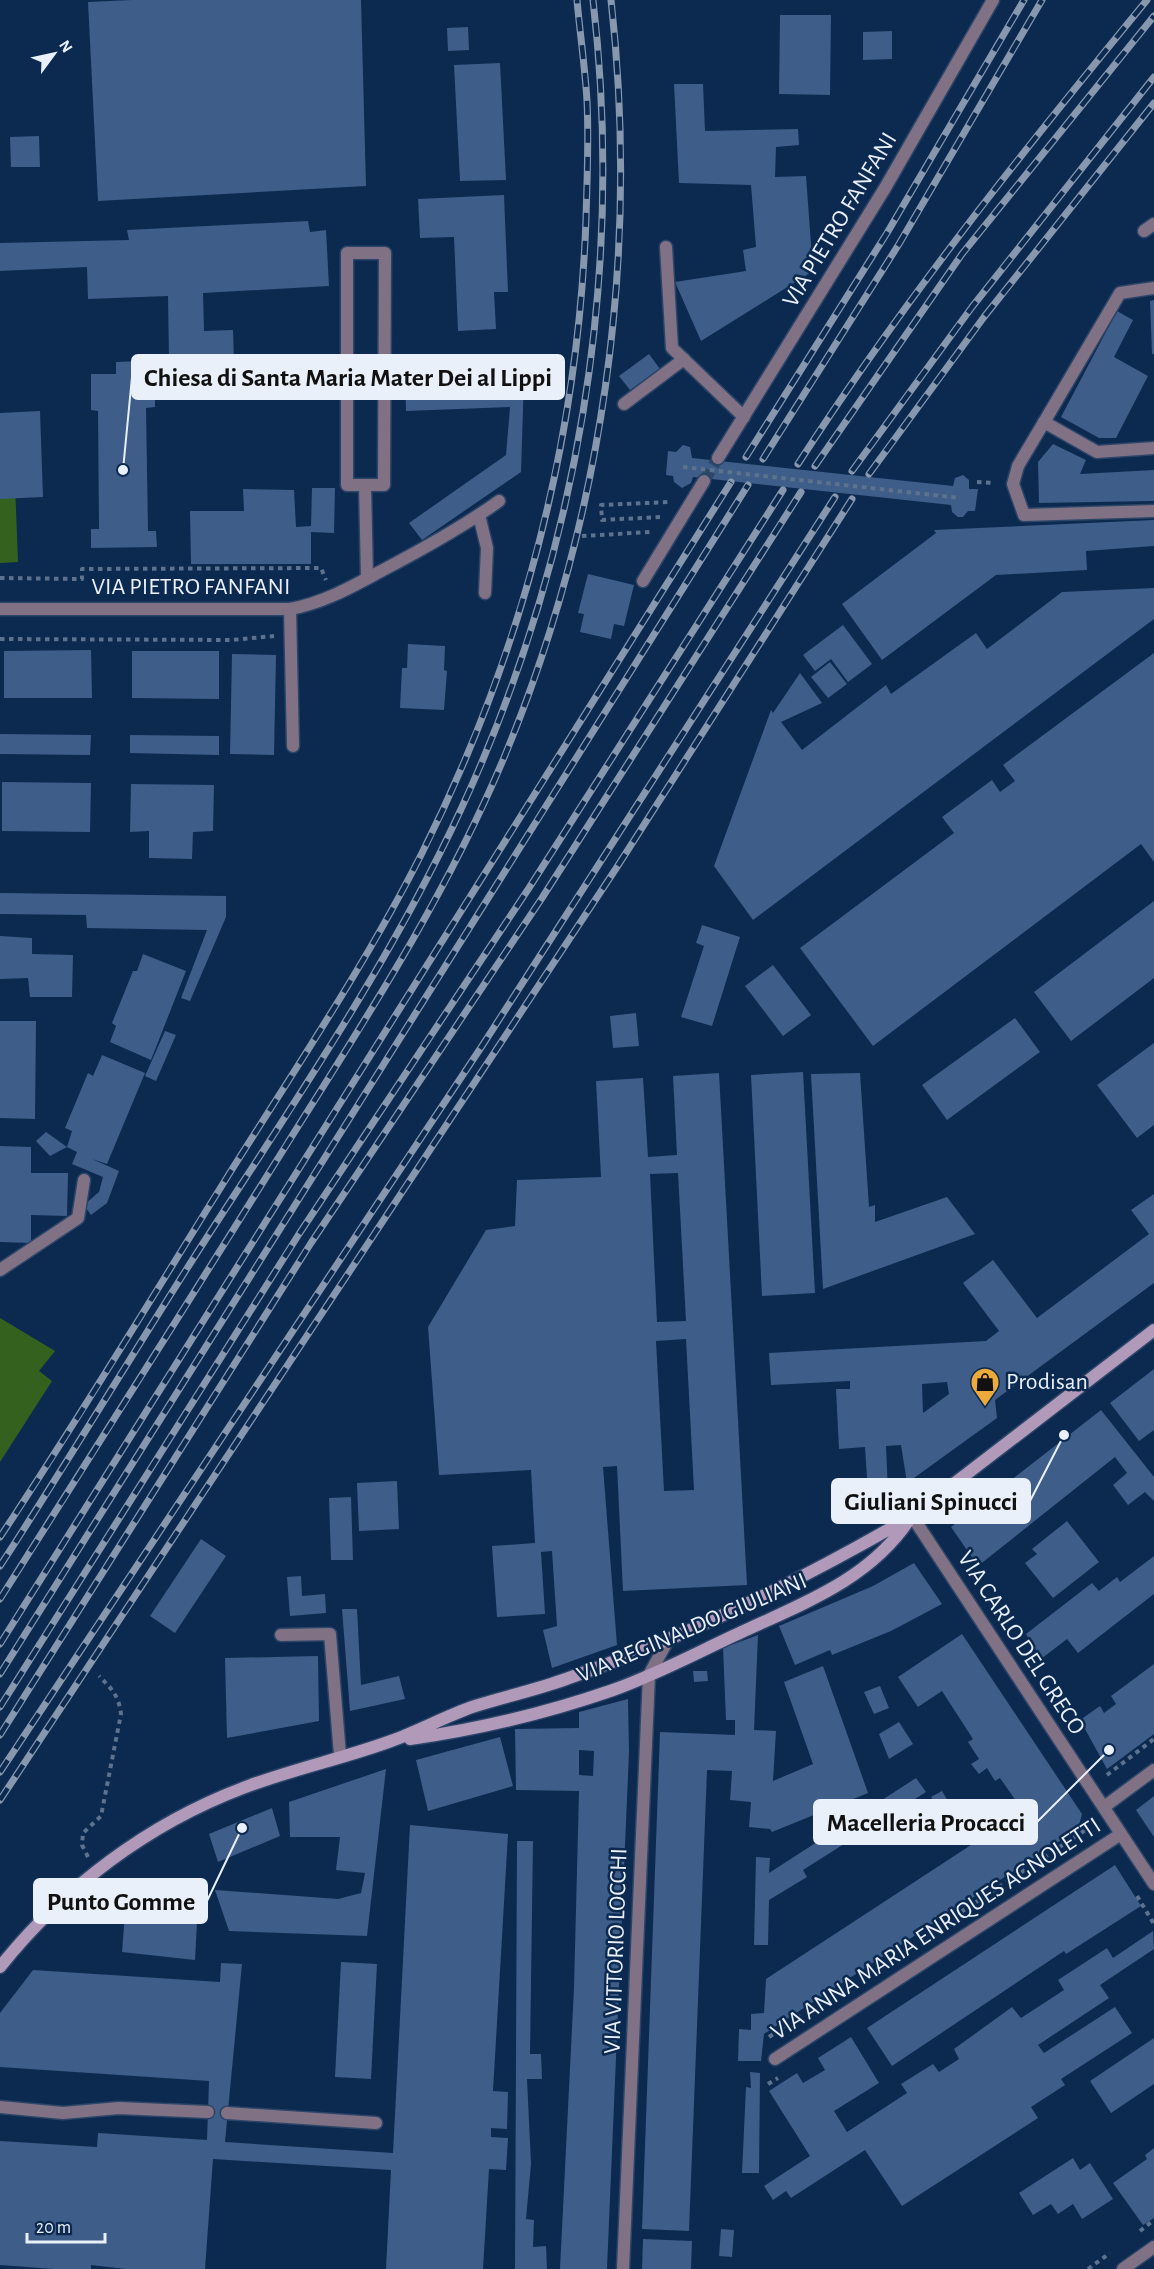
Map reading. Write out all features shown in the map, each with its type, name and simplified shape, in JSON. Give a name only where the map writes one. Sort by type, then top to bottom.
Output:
[{"type":"main road","name":"VIA REGINALDO GIULIANI","points":[[391,1742],[471,1708],[564,1680],[668,1640],[784,1586],[912,1516],[1154,1330]]},
{"type":"main road","name":"VIA REGINALDO GIULIANI","points":[[0,1966],[36,1926],[96,1871],[151,1833],[210,1802],[242,1788],[340,1755],[391,1742],[476,1729],[614,1690],[826,1594],[880,1556],[912,1516]]},
{"type":"street","name":"VIA PIETRO FANFANI","points":[[718,458],[885,188],[993,0]]},
{"type":"street","points":[[666,247],[672,348],[744,417]]},
{"type":"street","points":[[347,253],[385,253],[384,485],[365,484],[347,485],[347,253]]},
{"type":"street","points":[[1154,288],[1120,293],[1018,466],[1013,484],[1024,515],[1154,511]]},
{"type":"street","points":[[624,404],[684,359]]},
{"type":"street","points":[[1047,417],[1096,452],[1154,448]]},
{"type":"street","points":[[643,581],[704,481]]},
{"type":"street","points":[[365,484],[367,578]]},
{"type":"street","name":"VIA PIETRO FANFANI","points":[[0,609],[290,609],[333,596],[479,515],[499,501]]},
{"type":"street","points":[[479,515],[487,548],[485,592]]},
{"type":"street","points":[[290,609],[293,746]]},
{"type":"street","points":[[0,1270],[78,1218],[84,1180]]},
{"type":"street","name":"VIA CARLO DEL GRECO","points":[[912,1516],[1154,1884]]},
{"type":"street","points":[[281,1635],[330,1634],[340,1755]]},
{"type":"street","name":"VIA VITTORIO LOCCHI","points":[[623,2269],[649,1675],[668,1640]]},
{"type":"street","points":[[1104,1807],[1154,1770]]},
{"type":"street","name":"VIA ANNA MARIA ENRIQUES AGNOLETTI","points":[[775,2059],[1121,1834]]},
{"type":"street","points":[[0,2107],[63,2113],[119,2108],[208,2112]]},
{"type":"street","points":[[227,2113],[376,2123]]},
{"type":"street","points":[[1123,2269],[1154,2247]]},
{"type":"path","points":[[682,467],[960,498]]},
{"type":"path","points":[[661,524],[661,517],[602,520],[601,505],[692,501]]},
{"type":"path","points":[[582,536],[655,532]]},
{"type":"path","points":[[0,578],[82,579],[82,569],[321,568],[333,596]]},
{"type":"path","points":[[0,639],[232,640],[290,634]]},
{"type":"path","points":[[96,1871],[82,1845],[83,1833],[101,1816],[121,1714],[120,1701],[114,1690],[99,1676]]},
{"type":"path","points":[[1107,1775],[1154,1739]]},
{"type":"path","points":[[1084,1831],[1086,1819]]},
{"type":"green space","points":[[0,481],[15,484],[18,562],[0,563]]},
{"type":"green space","points":[[0,1318],[55,1351],[39,1371],[52,1381],[0,1462]]},
{"type":"building","points":[[361,0],[366,186],[98,201],[88,2]]},
{"type":"building","points":[[780,15],[831,15],[830,95],[779,94]]},
{"type":"building","points":[[468,27],[469,50],[448,51],[447,28]]},
{"type":"building","points":[[892,31],[892,59],[863,60],[863,32]]},
{"type":"building","points":[[500,63],[506,180],[460,181],[454,65]]},
{"type":"building","points":[[674,84],[703,84],[705,131],[798,129],[799,145],[776,147],[775,177],[806,176],[813,271],[701,341],[675,282],[746,271],[743,250],[756,247],[751,185],[679,183]]},
{"type":"building","points":[[39,136],[40,167],[11,167],[10,137]]},
{"type":"building","points":[[504,195],[508,292],[494,292],[496,329],[458,331],[454,237],[420,238],[418,199]]},
{"type":"building","points":[[308,221],[310,232],[326,230],[329,286],[203,293],[204,331],[233,330],[235,393],[155,395],[155,407],[146,408],[148,531],[156,531],[157,547],[91,548],[91,529],[99,529],[98,411],[91,410],[91,374],[116,374],[116,362],[169,360],[168,296],[88,299],[87,267],[0,271],[0,243],[129,240],[127,230]]},
{"type":"building","points":[[1154,300],[1154,354],[1152,354],[1150,301]]},
{"type":"building","points":[[1117,311],[1133,320],[1114,357],[1148,376],[1116,438],[1099,438],[1061,417]]},
{"type":"building","points":[[649,354],[660,369],[630,390],[619,376]]},
{"type":"building","points":[[450,364],[450,374],[524,378],[521,472],[422,540],[409,523],[506,455],[510,407],[406,411],[405,367]]},
{"type":"building","points":[[40,411],[43,497],[0,499],[0,413]]},
{"type":"building","points":[[1053,444],[1086,460],[1080,474],[1154,470],[1154,501],[1039,503],[1038,462]]},
{"type":"building","points":[[683,445],[690,447],[692,458],[953,486],[955,478],[963,475],[969,480],[969,489],[978,489],[975,511],[968,511],[963,517],[958,517],[952,512],[951,505],[693,477],[691,483],[682,488],[674,482],[673,476],[666,475],[668,451],[676,452]]},
{"type":"building","points":[[312,488],[335,488],[334,533],[311,532],[311,564],[191,564],[190,511],[244,511],[243,489],[294,490],[296,527],[311,526]]},
{"type":"building","points":[[1154,520],[1154,546],[1086,551],[1087,570],[996,575],[882,660],[842,604],[936,533],[934,530]]},
{"type":"building","points":[[588,574],[634,585],[624,626],[614,624],[611,639],[580,632],[584,614],[578,613]]},
{"type":"building","points":[[1154,588],[1154,619],[753,920],[714,866],[771,710],[773,713],[800,673],[822,703],[781,722],[802,750],[886,685],[891,694],[976,633],[987,649],[1062,592]]},
{"type":"building","points":[[843,625],[872,664],[848,682],[831,659],[815,671],[803,655]]},
{"type":"building","points":[[408,644],[445,646],[444,670],[447,671],[444,710],[400,708],[402,668],[407,668]]},
{"type":"building","points":[[91,650],[92,698],[4,698],[4,651]]},
{"type":"building","points":[[132,651],[219,651],[219,699],[132,698]]},
{"type":"building","points":[[1154,653],[1154,862],[1141,844],[873,1046],[800,948],[954,833],[942,817],[992,780],[1000,792],[1015,781],[1003,765]]},
{"type":"building","points":[[232,654],[276,655],[274,755],[230,754]]},
{"type":"building","points":[[830,662],[847,684],[828,698],[811,677]]},
{"type":"building","points":[[0,734],[91,735],[90,755],[0,754]]},
{"type":"building","points":[[130,735],[219,736],[219,755],[130,753]]},
{"type":"building","points":[[2,782],[91,783],[90,832],[2,831]]},
{"type":"building","points":[[131,784],[214,785],[213,831],[193,832],[192,859],[149,858],[149,831],[130,832]]},
{"type":"building","points":[[0,893],[226,896],[226,917],[190,1001],[181,998],[207,930],[87,928],[86,915],[0,914]]},
{"type":"building","points":[[1154,901],[1154,978],[1071,1041],[1034,992]]},
{"type":"building","points":[[702,925],[740,937],[712,1026],[681,1017],[704,946],[696,943]]},
{"type":"building","points":[[0,936],[32,938],[32,954],[73,955],[72,997],[30,997],[28,978],[0,979]]},
{"type":"building","points":[[143,954],[186,971],[151,1060],[110,1042],[116,1026],[112,1023],[133,971],[137,971]]},
{"type":"building","points":[[773,965],[811,1015],[783,1036],[745,986]]},
{"type":"building","points":[[636,1013],[639,1046],[613,1048],[610,1016]]},
{"type":"building","points":[[1015,1018],[1040,1052],[947,1120],[922,1085]]},
{"type":"building","points":[[0,1021],[36,1021],[35,1119],[0,1118]]},
{"type":"building","points":[[165,1031],[176,1035],[156,1081],[145,1076]]},
{"type":"building","points":[[1154,1043],[1154,1125],[1137,1138],[1097,1085]]},
{"type":"building","points":[[102,1055],[145,1073],[107,1164],[92,1159],[119,1171],[107,1203],[91,1215],[84,1205],[99,1192],[103,1177],[72,1164],[77,1152],[67,1147],[72,1131],[65,1128],[88,1073],[93,1076]]},
{"type":"building","points":[[803,1072],[815,1293],[762,1296],[751,1075]]},
{"type":"building","points":[[719,1073],[747,1585],[623,1591],[617,1466],[603,1467],[617,1645],[552,1668],[543,1630],[557,1626],[552,1551],[541,1552],[545,1614],[497,1617],[492,1546],[535,1543],[531,1470],[439,1475],[428,1327],[486,1230],[515,1226],[517,1180],[601,1177],[596,1081],[643,1078],[648,1157],[677,1155],[673,1076]],"holes":[[[678,1173],[686,1321],[657,1322],[650,1174]],[[686,1339],[694,1490],[664,1491],[656,1341]]]},
{"type":"building","points":[[860,1073],[869,1207],[875,1205],[875,1222],[947,1197],[975,1234],[823,1289],[811,1074]]},
{"type":"building","points":[[46,1132],[67,1147],[50,1156],[36,1141]]},
{"type":"building","points":[[0,1146],[31,1147],[31,1173],[68,1173],[67,1216],[31,1215],[31,1243],[0,1242]]},
{"type":"building","points":[[1154,1194],[1154,1283],[995,1400],[997,1418],[907,1483],[901,1445],[886,1446],[888,1492],[853,1516],[851,1479],[867,1478],[865,1447],[839,1449],[836,1389],[850,1389],[850,1381],[771,1385],[769,1353],[986,1341],[999,1331],[963,1283],[993,1260],[1037,1318],[1149,1234],[1131,1210]],"holes":[[[947,1382],[949,1394],[923,1413],[922,1384]]]},
{"type":"building","points":[[1154,1369],[1154,1430],[1139,1441],[1110,1403]]},
{"type":"building","points":[[1101,1410],[1154,1477],[1154,1501],[1145,1492],[1128,1505],[1113,1485],[1127,1473],[1115,1457],[978,1566],[951,1527]]},
{"type":"building","points":[[397,1481],[399,1529],[359,1531],[357,1483]]},
{"type":"building","points":[[351,1497],[353,1560],[331,1560],[329,1498]]},
{"type":"building","points":[[1067,1521],[1099,1562],[1053,1598],[1025,1563],[1037,1554],[1032,1549]]},
{"type":"building","points":[[201,1539],[226,1556],[175,1633],[150,1616]]},
{"type":"building","points":[[1154,1556],[1154,1594],[1078,1653],[1067,1639],[1041,1659],[1026,1634],[1092,1583],[1099,1591],[1117,1577],[1120,1582]]},
{"type":"building","points":[[914,1563],[942,1604],[891,1631],[832,1655],[830,1650],[795,1665],[779,1626],[873,1586]]},
{"type":"building","points":[[301,1576],[302,1596],[325,1594],[326,1613],[290,1616],[287,1577]]},
{"type":"building","points":[[342,1609],[357,1609],[361,1685],[399,1676],[405,1699],[350,1711]]},
{"type":"building","points":[[962,1634],[1082,1814],[1078,1829],[764,2034],[761,2061],[738,2061],[739,2029],[751,2030],[751,2014],[764,2013],[766,1979],[1023,1811],[1000,1778],[995,1781],[987,1768],[979,1774],[971,1764],[979,1759],[968,1742],[973,1739],[942,1691],[918,1707],[898,1677]]},
{"type":"building","points":[[758,1635],[754,1730],[776,1731],[773,1781],[813,1764],[784,1682],[823,1666],[868,1793],[772,1832],[770,1829],[749,1827],[751,1802],[730,1800],[732,1771],[707,1770],[689,2231],[642,2229],[660,1732],[735,1735],[735,1720],[726,1720],[723,1648]]},
{"type":"building","points":[[318,1656],[319,1721],[227,1738],[225,1658]]},
{"type":"building","points":[[1154,1664],[1154,1734],[1107,1769],[1080,1720],[1100,1706],[1104,1713],[1116,1704],[1111,1696]]},
{"type":"building","points":[[693,1671],[707,1671],[708,1681],[694,1682]]},
{"type":"building","points":[[880,1686],[889,1708],[874,1714],[864,1692]]},
{"type":"building","points":[[628,1699],[629,1752],[607,2269],[560,2269],[574,1988],[579,1791],[516,1790],[515,1729],[579,1728],[579,1712]],"holes":[[[579,1750],[594,1751],[593,1776],[579,1775]]]},
{"type":"building","points":[[899,1722],[913,1744],[889,1759],[879,1734]]},
{"type":"building","points":[[500,1737],[513,1786],[428,1811],[416,1760]]},
{"type":"building","points":[[386,1769],[367,1936],[229,1931],[215,1890],[338,1899],[361,1893],[365,1873],[336,1870],[340,1837],[290,1837],[289,1802]]},
{"type":"building","points":[[916,1778],[926,1792],[803,1870],[807,1877],[769,1900],[768,1945],[754,1945],[756,1857],[770,1858],[769,1873]]},
{"type":"building","points":[[942,1791],[948,1801],[938,1808],[931,1797]]},
{"type":"building","points":[[1154,1796],[1154,1837],[1136,1810]]},
{"type":"building","points":[[272,1808],[280,1836],[218,1862],[209,1834]]},
{"type":"building","points":[[410,1825],[508,1834],[493,2091],[508,2092],[507,2129],[491,2128],[491,2137],[508,2138],[506,2170],[489,2169],[483,2269],[386,2269],[391,2170],[213,2159],[205,2269],[126,2269],[91,2265],[91,2269],[54,2269],[0,2265],[0,2141],[97,2147],[98,2133],[207,2140],[209,2081],[0,2067],[0,2013],[33,1970],[220,1982],[221,1963],[242,1964],[225,2142],[393,2153]]},
{"type":"building","points":[[517,1841],[533,1841],[530,2054],[541,2054],[542,2079],[527,2079],[531,2164],[526,2219],[534,2220],[533,2247],[546,2246],[547,2269],[515,2269]]},
{"type":"building","points":[[1115,1865],[1141,1906],[1066,1954],[1064,1951],[892,2066],[867,2028]]},
{"type":"building","points":[[126,1900],[198,1904],[195,1960],[122,1952]]},
{"type":"building","points":[[1153,1931],[1154,1949],[1100,1985],[1109,1998],[1038,2045],[1044,2053],[1115,2007],[1132,2033],[1061,2079],[1065,2085],[1031,2107],[1038,2118],[902,2206],[865,2150],[791,2198],[786,2191],[773,2200],[764,2186],[810,2156],[769,2091],[797,2073],[803,2083],[825,2070],[818,2058],[851,2037],[879,2083],[834,2111],[847,2132],[907,2093],[901,2084],[933,2064],[939,2072],[959,2059],[954,2049],[1012,2007],[1021,2018],[1064,1990],[1058,1980],[1107,1948],[1113,1958]]},
{"type":"building","points":[[341,1962],[377,1964],[371,2079],[335,2077]]},
{"type":"building","points":[[1154,2038],[1154,2084],[1111,2113],[1090,2081]]},
{"type":"building","points":[[750,2072],[760,2073],[759,2173],[742,2173],[746,2087],[751,2088]]},
{"type":"building","points":[[1154,2148],[1154,2218],[1143,2225],[1113,2183],[1147,2159],[1145,2155]]},
{"type":"building","points":[[1073,2158],[1080,2170],[1090,2163],[1113,2199],[1082,2219],[1073,2204],[1058,2214],[1051,2204],[1033,2215],[1019,2193]]},
{"type":"building","points":[[721,2229],[734,2230],[732,2257],[719,2256]]},
{"type":"building","points":[[643,2239],[692,2241],[691,2269],[642,2269]]},
{"type":"tunnel","points":[[704,481],[718,458]]},
{"type":"railway","points":[[0,1537],[86,1404],[377,937],[422,853],[457,778],[488,702],[515,624],[538,545],[557,465],[571,384],[581,302],[588,160],[587,101],[577,0]]},
{"type":"railway","points":[[0,1566],[373,976],[405,920],[462,807],[502,712],[536,614],[563,514],[583,412],[596,310],[602,207],[601,103],[593,0]]},
{"type":"railway","points":[[0,1599],[403,956],[481,810],[538,669],[566,576],[589,482],[605,387],[616,291],[620,194],[619,97],[611,0]]},
{"type":"railway","points":[[746,457],[887,233],[1024,0]]},
{"type":"railway","points":[[763,459],[899,244],[1042,0]]},
{"type":"railway","points":[[798,464],[838,403],[922,285],[1010,170],[1147,0]]},
{"type":"railway","points":[[815,466],[962,254],[1154,16]]},
{"type":"railway","points":[[852,471],[972,307],[1154,77]]},
{"type":"railway","points":[[869,474],[984,317],[1154,103]]},
{"type":"railway","points":[[0,1644],[731,482]]},
{"type":"railway","points":[[0,1674],[748,485]]},
{"type":"railway","points":[[0,1707],[299,1234],[529,888],[783,490]]},
{"type":"railway","points":[[0,1735],[311,1243],[542,898],[801,492]]},
{"type":"railway","points":[[0,1772],[482,1046],[835,497]]},
{"type":"railway","points":[[0,1800],[617,867],[852,499]]},
{"type":"place","name":"Chiesa di Santa Maria Mater Dei al Lippi","points":[[123,470]]},
{"type":"place","name":"Prodisan","points":[[985,1408]]},
{"type":"place","name":"Giuliani Spinucci","points":[[1064,1435]]},
{"type":"place","name":"Macelleria Procacci","points":[[1109,1750]]},
{"type":"place","name":"Punto Gomme","points":[[242,1828]]}]
